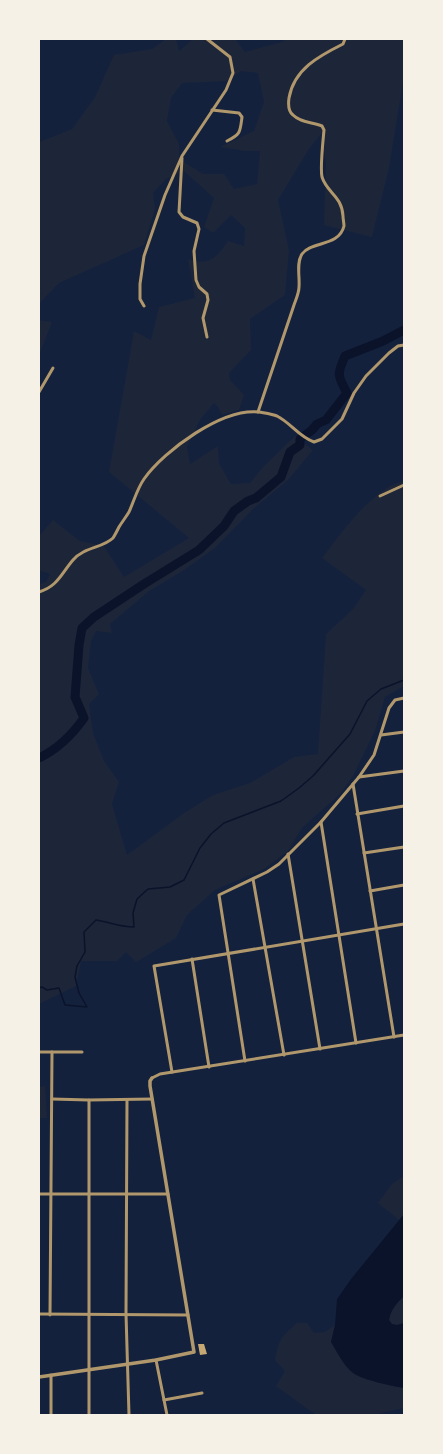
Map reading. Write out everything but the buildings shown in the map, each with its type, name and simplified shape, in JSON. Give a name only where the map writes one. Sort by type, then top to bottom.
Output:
[{"type":"street","points":[[144,306],[140,299],[140,284],[144,256],[165,194],[182,156],[226,90],[233,73],[230,58],[207,39]]},
{"type":"street","points":[[258,412],[299,288],[299,262],[302,254],[309,248],[328,243],[338,236],[344,226],[343,208],[335,195],[326,185],[322,175],[324,130],[322,126],[298,120],[291,114],[288,105],[290,89],[298,74],[310,63],[343,44],[345,39]]},
{"type":"street","points":[[212,110],[239,113],[242,117],[240,131],[237,136],[226,141]]},
{"type":"street","points":[[182,156],[179,212],[183,217],[197,223],[198,229],[194,251],[196,280],[199,287],[207,294],[208,300],[203,318],[207,337]]},
{"type":"street","points":[[39,592],[49,589],[74,559],[86,549],[105,543],[113,538],[129,512],[138,488],[144,478],[186,438],[211,424],[236,414],[258,412],[277,416],[306,440],[314,442],[322,439],[342,418],[354,393],[366,376],[389,353],[398,346],[404,345]]},
{"type":"street","points":[[39,392],[53,368]]},
{"type":"street","points":[[380,496],[404,485]]},
{"type":"street","points":[[245,1062],[219,895],[267,872],[279,864],[321,822],[359,777],[374,755],[389,708],[395,700],[404,698]]},
{"type":"street","points":[[381,735],[404,732]]},
{"type":"street","points":[[359,777],[404,771]]},
{"type":"street","points":[[353,784],[394,1037]]},
{"type":"street","points":[[357,814],[404,806]]},
{"type":"street","points":[[321,822],[340,934],[356,1043]]},
{"type":"street","points":[[364,853],[404,847]]},
{"type":"street","points":[[288,854],[320,1049]]},
{"type":"street","points":[[253,879],[284,1055]]},
{"type":"street","points":[[370,890],[404,885]]},
{"type":"street","points":[[172,1072],[154,966],[404,924]]},
{"type":"street","points":[[192,959],[208,1067]]},
{"type":"street","points":[[39,1377],[156,1360],[194,1352],[150,1086],[150,1081],[152,1078],[160,1074],[245,1062],[404,1035]]},
{"type":"street","points":[[39,1052],[82,1052]]},
{"type":"street","points":[[50,1314],[52,1052]]},
{"type":"street","points":[[52,1099],[152,1099]]},
{"type":"street","points":[[89,1100],[89,1415]]},
{"type":"street","points":[[127,1100],[126,1314],[129,1415]]},
{"type":"street","points":[[39,1194],[168,1194]]},
{"type":"street","points":[[39,1314],[188,1315]]},
{"type":"street","points":[[156,1360],[166,1415]]},
{"type":"street","points":[[51,1375],[51,1415]]},
{"type":"street","points":[[164,1400],[202,1393]]},
{"type":"shaded area","points":[[166,39],[176,39],[179,51],[193,39],[236,40],[245,52],[282,42],[287,39],[404,39],[404,76],[389,168],[372,237],[324,225],[326,163],[321,134],[309,149],[278,200],[289,250],[285,295],[250,319],[251,350],[229,373],[230,380],[244,395],[239,410],[222,415],[214,403],[200,420],[187,447],[190,464],[218,446],[219,463],[231,484],[250,483],[263,467],[295,436],[313,450],[289,479],[252,510],[215,548],[184,570],[149,591],[110,624],[112,633],[96,631],[91,641],[88,668],[99,694],[89,704],[93,733],[104,761],[119,782],[112,804],[127,855],[184,813],[213,795],[250,783],[294,757],[318,754],[326,634],[353,609],[366,590],[322,558],[360,511],[389,487],[404,481],[404,686],[385,697],[375,731],[353,776],[340,794],[302,828],[288,851],[264,869],[215,890],[187,915],[176,938],[136,962],[126,952],[117,961],[81,961],[76,986],[39,1004],[39,584],[46,582],[50,574],[39,570],[39,536],[53,520],[80,541],[104,546],[124,577],[189,538],[109,472],[134,331],[151,340],[159,307],[195,298],[188,259],[202,262],[212,259],[220,252],[228,241],[244,246],[245,228],[231,215],[213,233],[204,227],[214,198],[184,171],[166,179],[153,193],[155,209],[144,245],[59,283],[39,304],[39,142],[72,129],[95,97],[114,55],[152,49]],"holes":[[[241,71],[258,73],[264,102],[254,131],[220,147],[245,151],[260,151],[257,184],[234,189],[224,174],[203,174],[179,159],[179,144],[167,121],[171,98],[182,83],[226,81]]]},
{"type":"shaded area","points":[[39,320],[52,322],[39,355]]},
{"type":"shaded area","points":[[45,1086],[47,1118],[39,1118],[39,1087]]},
{"type":"shaded area","points":[[404,1176],[404,1214],[399,1220],[378,1203],[392,1184]]},
{"type":"shaded area","points":[[404,1214],[404,1296],[394,1307],[389,1320],[392,1324],[397,1325],[404,1323],[404,1388],[357,1376],[349,1370],[331,1342],[335,1325],[337,1299],[351,1279]]},
{"type":"shaded area","points":[[404,1296],[404,1323],[397,1325],[391,1324],[389,1320],[391,1313],[396,1304]]},
{"type":"shaded area","points":[[297,1323],[307,1323],[314,1333],[325,1332],[335,1325],[331,1342],[388,1385],[404,1388],[404,1408],[373,1415],[316,1415],[276,1386],[285,1371],[275,1360],[278,1347],[284,1335]]},
{"type":"waterway","points":[[39,758],[64,741],[84,718],[75,697],[79,645],[82,628],[94,617],[199,550],[224,526],[234,511],[248,501],[256,498],[281,477],[290,452],[300,445],[300,439],[317,424],[326,420],[347,393],[341,382],[339,374],[345,356],[383,341],[404,330]]},
{"type":"waterway","points":[[39,988],[42,987],[47,990],[59,988],[65,1005],[87,1007],[79,993],[75,977],[77,966],[85,952],[84,932],[96,920],[134,927],[133,913],[137,899],[148,889],[170,887],[184,880],[200,848],[211,834],[224,823],[281,801],[299,788],[313,776],[350,734],[367,701],[381,689],[404,680]]}]
